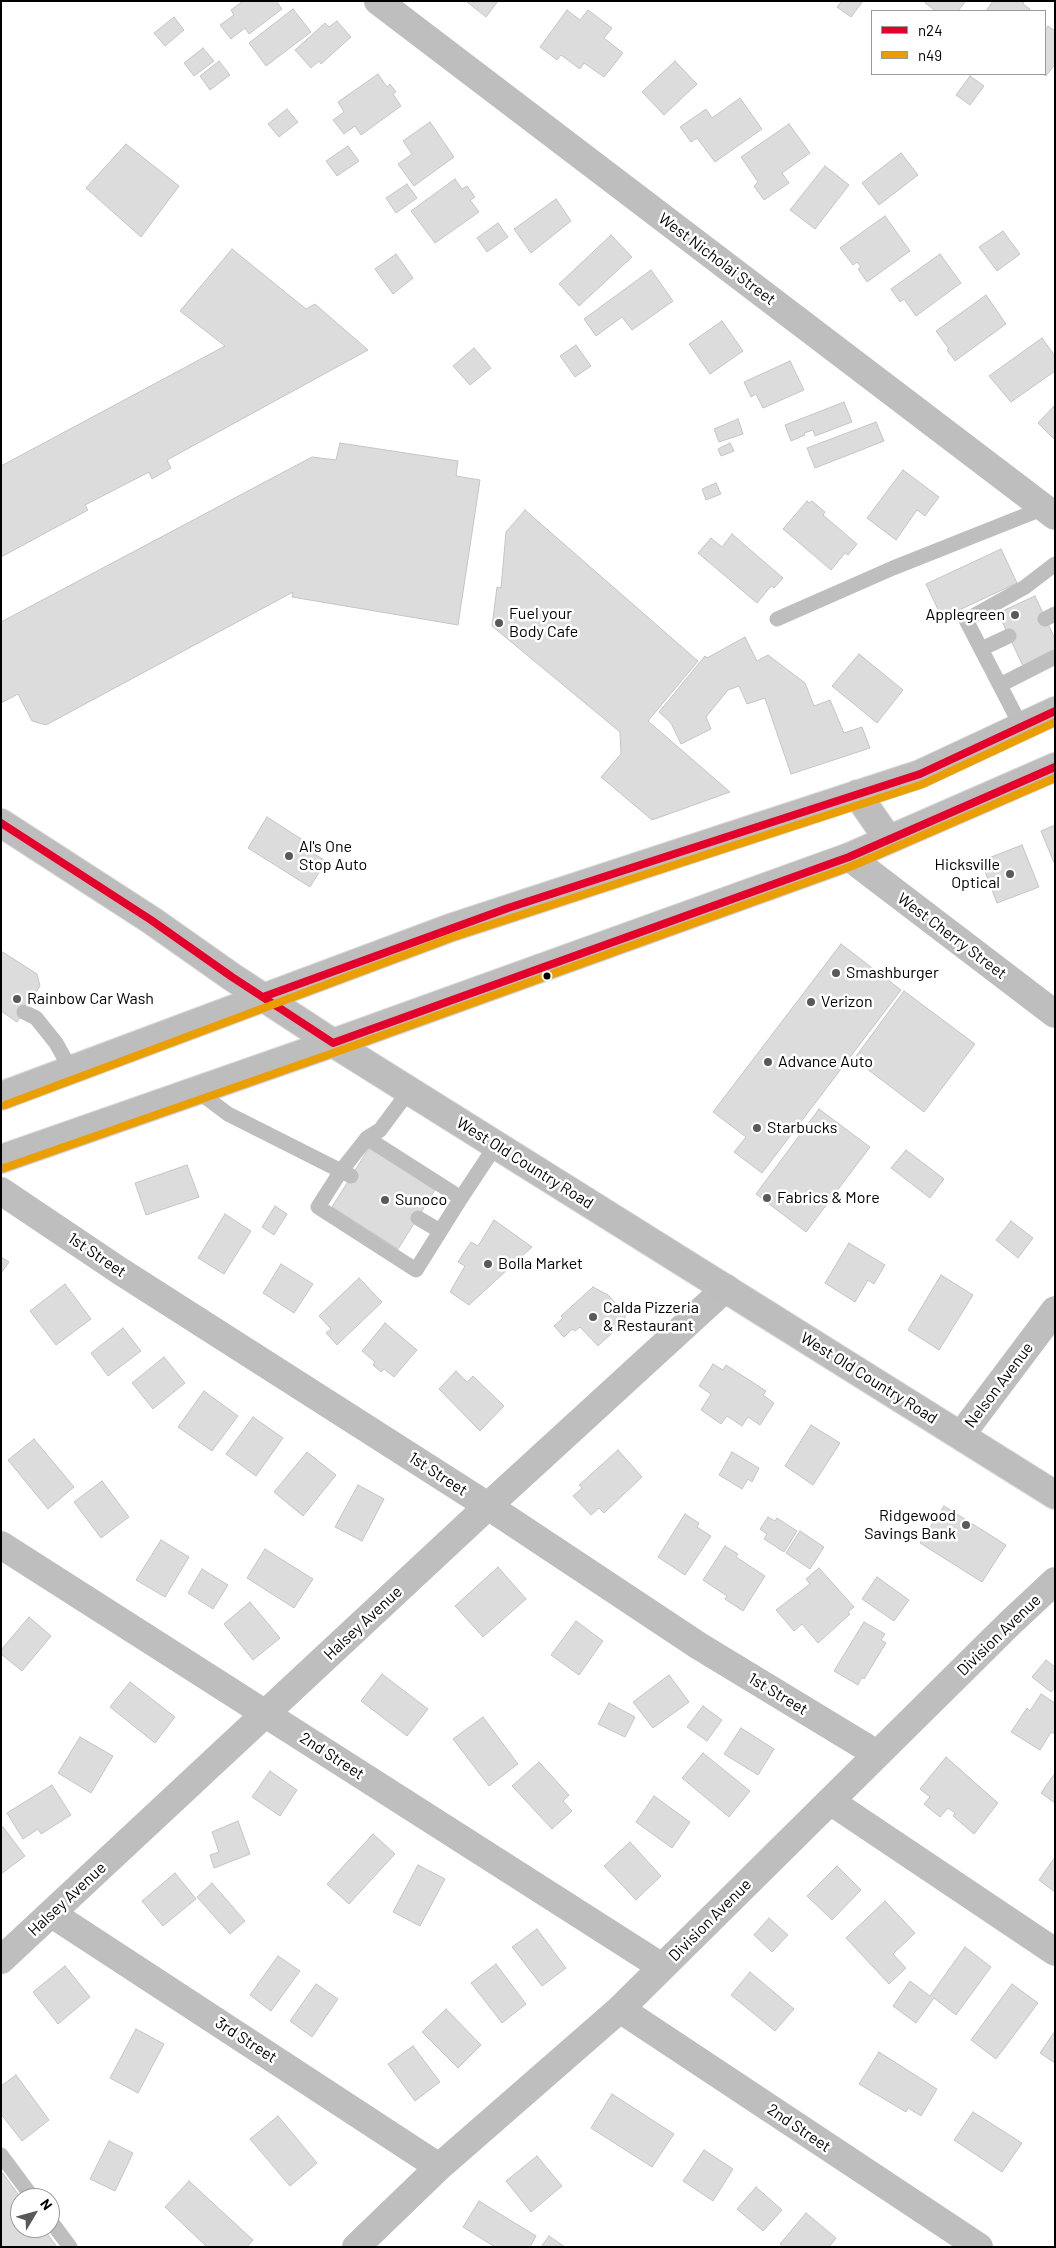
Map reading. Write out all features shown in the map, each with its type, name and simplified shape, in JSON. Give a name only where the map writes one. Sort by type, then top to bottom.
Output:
[{"type":"main road","points":[[1,1096],[263,997],[508,908],[920,774],[1055,711]]},
{"type":"main road","points":[[1,1159],[333,1043],[849,857],[1055,767]]},
{"type":"main road","points":[[857,794],[888,840]]},
{"type":"main road","name":"West Old Country Road","points":[[1,823],[151,920],[333,1043],[1055,1495]]},
{"type":"street","name":"West Nicholai Street","points":[[378,1],[1049,512]]},
{"type":"street","name":"West Cherry Street","points":[[849,857],[1055,1014]]},
{"type":"street","name":"1st Street","points":[[1,1191],[120,1271],[488,1506],[700,1646],[877,1754]]},
{"type":"street","name":"Halsey Avenue","points":[[1,1960],[488,1506],[726,1288]]},
{"type":"street","name":"Nelson Avenue","points":[[961,1436],[1055,1310]]},
{"type":"street","name":"2nd Street","points":[[1,1545],[662,1967]]},
{"type":"street","name":"Division Avenue","points":[[364,2244],[439,2166],[620,2009],[877,1754],[1055,1581]]},
{"type":"street","points":[[830,1801],[1055,1952]]},
{"type":"street","name":"3rd Street","points":[[52,1914],[439,2166]]},
{"type":"street","name":"2nd Street","points":[[620,2009],[979,2247]]},
{"type":"lane","points":[[777,619],[893,568],[1049,512]]},
{"type":"lane","points":[[1022,726],[966,620],[1025,587],[1054,567]]},
{"type":"lane","points":[[981,649],[1009,636]]},
{"type":"lane","points":[[1000,684],[1055,657]]},
{"type":"lane","points":[[24,1012],[36,1018],[56,1043],[71,1070]]},
{"type":"lane","points":[[196,1090],[228,1114],[346,1174]]},
{"type":"lane","points":[[410,1091],[380,1130],[367,1138],[346,1174],[318,1207],[416,1270],[496,1145]]},
{"type":"lane","points":[[367,1138],[461,1198]]},
{"type":"lane","points":[[418,1218],[440,1231]]},
{"type":"lane","points":[[1,2155],[26,2188]]},
{"type":"lane","points":[[60,2234],[70,2247]]},
{"type":"building","points":[[243,1],[276,1],[282,9],[249,34],[245,28],[231,39],[220,25],[234,15],[231,10]]},
{"type":"building","points":[[466,1],[498,1],[486,17]]},
{"type":"building","points":[[842,1],[863,1],[851,17],[837,7]]},
{"type":"building","points":[[926,1],[966,1],[959,10],[935,10],[925,3]]},
{"type":"building","points":[[993,1],[1024,1],[1023,4],[1030,9],[1030,10],[987,10]]},
{"type":"building","points":[[293,9],[311,32],[266,66],[249,43]]},
{"type":"building","points":[[567,10],[580,20],[588,10],[612,28],[604,38],[623,53],[604,77],[584,63],[580,69],[561,55],[557,60],[540,47]]},
{"type":"building","points":[[174,17],[184,30],[165,46],[154,33]]},
{"type":"building","points":[[337,21],[351,37],[321,64],[319,61],[311,68],[295,50],[325,23],[329,27]]},
{"type":"building","points":[[1048,26],[1055,31],[1055,64],[1046,76],[1044,75],[1046,29]]},
{"type":"building","points":[[203,48],[214,61],[194,76],[184,63]]},
{"type":"building","points":[[219,61],[230,75],[210,90],[200,76]]},
{"type":"building","points":[[675,61],[697,84],[664,115],[642,92]]},
{"type":"building","points":[[378,74],[387,87],[390,84],[396,92],[393,94],[401,106],[361,135],[355,126],[344,134],[333,120],[344,112],[338,102]]},
{"type":"building","points":[[970,76],[984,86],[970,105],[956,95]]},
{"type":"building","points":[[740,98],[762,129],[715,162],[697,138],[691,142],[680,127],[706,109],[712,118]]},
{"type":"building","points":[[287,109],[298,122],[279,137],[268,124]]},
{"type":"building","points":[[430,122],[454,157],[414,186],[398,164],[412,154],[403,141]]},
{"type":"building","points":[[789,124],[810,153],[782,173],[789,183],[764,200],[754,186],[758,182],[741,157]]},
{"type":"building","points":[[126,144],[179,186],[141,237],[86,188]]},
{"type":"building","points":[[348,146],[359,161],[337,176],[326,161]]},
{"type":"building","points":[[901,153],[918,175],[879,205],[862,183]]},
{"type":"building","points":[[825,166],[849,185],[815,229],[790,210]]},
{"type":"building","points":[[455,179],[462,189],[467,186],[475,197],[470,200],[479,212],[435,243],[411,211]]},
{"type":"building","points":[[407,184],[417,198],[396,213],[386,198]]},
{"type":"building","points":[[556,199],[571,221],[531,253],[514,229]]},
{"type":"building","points":[[885,216],[910,251],[867,282],[858,269],[861,267],[857,262],[853,265],[840,248]]},
{"type":"building","points":[[498,223],[508,237],[487,252],[477,238]]},
{"type":"building","points":[[1003,231],[1020,254],[997,271],[979,247]]},
{"type":"building","points":[[611,235],[632,257],[579,306],[559,284]]},
{"type":"building","points":[[232,249],[306,309],[315,304],[368,350],[167,460],[171,468],[152,479],[149,472],[85,505],[88,510],[1,557],[1,466],[225,346],[180,311]]},
{"type":"building","points":[[396,254],[413,278],[393,294],[375,269]]},
{"type":"building","points":[[940,254],[961,283],[916,316],[904,299],[900,302],[891,289]]},
{"type":"building","points":[[651,270],[673,301],[632,330],[622,317],[596,336],[584,319]]},
{"type":"building","points":[[986,295],[1006,324],[955,361],[936,331]]},
{"type":"building","points":[[722,321],[743,351],[710,374],[689,344]]},
{"type":"building","points":[[1042,338],[1055,356],[1055,371],[1011,402],[989,376]]},
{"type":"building","points":[[576,345],[591,366],[575,377],[560,356]]},
{"type":"building","points":[[474,348],[491,368],[470,385],[453,366]]},
{"type":"building","points":[[790,361],[804,390],[763,408],[756,394],[751,397],[744,382]]},
{"type":"building","points":[[844,402],[852,422],[815,436],[813,430],[791,441],[785,425]]},
{"type":"building","points":[[1055,405],[1055,440],[1038,423]]},
{"type":"building","points":[[738,419],[743,434],[719,442],[714,429]]},
{"type":"building","points":[[876,422],[884,441],[815,468],[807,448]]},
{"type":"building","points":[[340,443],[458,461],[456,476],[480,480],[458,625],[292,597],[293,592],[46,725],[32,721],[18,694],[1,703],[1,622],[312,457],[336,460]]},
{"type":"building","points":[[730,443],[734,451],[721,456],[718,449]]},
{"type":"building","points":[[903,470],[939,497],[925,516],[917,510],[896,540],[867,518]]},
{"type":"building","points":[[716,483],[721,494],[706,500],[702,489]]},
{"type":"building","points":[[807,501],[809,503],[812,501],[825,512],[823,515],[857,544],[848,555],[845,553],[831,570],[783,529]]},
{"type":"building","points":[[525,510],[698,661],[648,721],[730,792],[652,820],[601,777],[621,754],[620,732],[492,626],[497,587],[501,588],[506,532]]},
{"type":"building","points":[[732,534],[783,578],[774,588],[771,586],[757,603],[698,553],[711,538],[722,547]]},
{"type":"building","points":[[1001,549],[1017,583],[942,618],[926,584]]},
{"type":"building","points":[[1035,596],[1055,639],[1055,651],[1023,666],[998,613]]},
{"type":"building","points":[[745,637],[757,661],[768,655],[805,683],[814,706],[830,700],[844,733],[862,727],[870,748],[791,774],[765,698],[747,704],[739,686],[728,690],[706,717],[711,729],[681,744],[671,723],[659,712],[705,656],[707,658]]},
{"type":"building","points":[[859,654],[903,690],[877,723],[832,686]]},
{"type":"building","name":"Al's One Stop Auto","points":[[267,817],[312,846],[309,851],[326,861],[310,887],[248,848]]},
{"type":"building","points":[[1055,825],[1055,865],[1041,831]]},
{"type":"building","name":"Hicksville Optical","points":[[1022,845],[1039,887],[997,903],[981,861]]},
{"type":"building","points":[[841,944],[901,990],[762,1173],[734,1152],[746,1137],[713,1112]]},
{"type":"building","name":"Rainbow Car Wash","points":[[1,951],[37,974],[40,986],[17,1022],[1,1011]]},
{"type":"building","points":[[904,991],[975,1044],[924,1112],[854,1059]]},
{"type":"building","points":[[819,1109],[870,1147],[806,1232],[756,1194]]},
{"type":"building","points":[[369,1148],[435,1190],[398,1249],[332,1207]]},
{"type":"building","points":[[906,1150],[944,1179],[930,1198],[891,1168]]},
{"type":"building","points":[[187,1165],[199,1197],[146,1215],[135,1183]]},
{"type":"building","points":[[275,1206],[287,1214],[274,1235],[262,1227]]},
{"type":"building","points":[[225,1214],[251,1231],[224,1274],[198,1258]]},
{"type":"building","name":"Bolla Market","points":[[494,1220],[532,1247],[469,1305],[450,1292],[465,1266],[458,1262],[471,1242],[478,1246]]},
{"type":"building","points":[[1011,1221],[1033,1238],[1018,1258],[996,1240]]},
{"type":"building","points":[[849,1243],[885,1265],[874,1284],[868,1280],[855,1302],[825,1283]]},
{"type":"building","points":[[1,1257],[9,1262],[1,1273]]},
{"type":"building","points":[[281,1264],[313,1284],[294,1313],[263,1293]]},
{"type":"building","points":[[941,1275],[973,1295],[939,1350],[908,1330]]},
{"type":"building","points":[[359,1278],[382,1302],[337,1345],[326,1333],[331,1329],[319,1316]]},
{"type":"building","points":[[65,1284],[91,1319],[56,1345],[30,1311]]},
{"type":"building","name":"Calda Pizzeria & Restaurant","points":[[593,1287],[608,1295],[625,1314],[625,1321],[598,1346],[580,1327],[575,1331],[572,1329],[564,1337],[554,1326],[563,1318],[561,1316]]},
{"type":"building","points":[[385,1323],[417,1350],[394,1377],[384,1369],[381,1372],[373,1365],[375,1362],[362,1351]]},
{"type":"building","points":[[123,1328],[141,1351],[108,1376],[91,1353]]},
{"type":"building","points":[[164,1357],[185,1383],[153,1409],[132,1383]]},
{"type":"building","points":[[713,1364],[723,1370],[726,1365],[766,1391],[763,1395],[774,1403],[760,1425],[748,1417],[742,1426],[727,1416],[721,1424],[701,1410],[711,1394],[699,1386]]},
{"type":"building","points":[[456,1371],[467,1382],[473,1376],[504,1406],[480,1431],[439,1389]]},
{"type":"building","points":[[204,1391],[238,1416],[212,1451],[178,1427]]},
{"type":"building","points":[[253,1417],[283,1438],[256,1476],[226,1454]]},
{"type":"building","points":[[811,1425],[840,1443],[813,1485],[785,1466]]},
{"type":"building","points":[[34,1439],[74,1487],[48,1509],[8,1460]]},
{"type":"building","points":[[618,1450],[642,1477],[604,1513],[599,1508],[591,1515],[573,1496],[582,1488],[579,1485]]},
{"type":"building","points":[[307,1452],[336,1475],[303,1516],[274,1492]]},
{"type":"building","points":[[732,1452],[759,1468],[752,1482],[748,1479],[742,1489],[719,1475]]},
{"type":"building","points":[[102,1481],[129,1517],[101,1538],[74,1502]]},
{"type":"building","points":[[358,1485],[384,1499],[362,1541],[335,1527]]},
{"type":"building","points":[[944,1506],[1006,1545],[982,1582],[920,1543]]},
{"type":"building","points":[[685,1514],[699,1523],[697,1527],[711,1536],[685,1575],[658,1557]]},
{"type":"building","points":[[768,1517],[775,1521],[777,1518],[797,1531],[784,1552],[764,1539],[767,1534],[760,1529]]},
{"type":"building","points":[[800,1531],[824,1547],[810,1569],[786,1553]]},
{"type":"building","points":[[161,1540],[189,1557],[165,1597],[136,1580]]},
{"type":"building","points":[[725,1546],[738,1554],[736,1557],[765,1576],[743,1611],[725,1599],[727,1596],[703,1580]]},
{"type":"building","points":[[265,1549],[313,1579],[294,1608],[247,1578]]},
{"type":"building","points":[[498,1567],[526,1599],[483,1637],[455,1606]]},
{"type":"building","points":[[819,1568],[854,1607],[848,1612],[850,1614],[818,1643],[802,1624],[794,1631],[776,1610],[810,1584],[806,1579]]},
{"type":"building","points":[[202,1569],[228,1585],[213,1609],[188,1593]]},
{"type":"building","points":[[877,1577],[909,1600],[894,1621],[862,1599]]},
{"type":"building","points":[[250,1602],[280,1638],[253,1660],[224,1624]]},
{"type":"building","points":[[29,1617],[51,1636],[22,1671],[1,1654],[1,1650]]},
{"type":"building","points":[[576,1621],[603,1641],[579,1675],[551,1655]]},
{"type":"building","points":[[864,1622],[885,1634],[881,1640],[886,1643],[864,1679],[862,1677],[858,1685],[834,1671]]},
{"type":"building","points":[[1046,1660],[1055,1667],[1055,1688],[1051,1692],[1032,1677]]},
{"type":"building","points":[[382,1674],[428,1709],[407,1736],[361,1701]]},
{"type":"building","points":[[669,1675],[689,1702],[653,1728],[633,1702]]},
{"type":"building","points":[[130,1682],[175,1717],[155,1743],[110,1707]]},
{"type":"building","points":[[1041,1694],[1055,1703],[1055,1734],[1051,1732],[1040,1750],[1011,1732],[1027,1708],[1030,1711]]},
{"type":"building","points":[[609,1703],[635,1717],[625,1737],[598,1724]]},
{"type":"building","points":[[703,1706],[722,1720],[707,1741],[687,1727]]},
{"type":"building","points":[[483,1717],[518,1764],[489,1786],[453,1739]]},
{"type":"building","points":[[741,1728],[774,1749],[758,1775],[724,1754]]},
{"type":"building","points":[[80,1737],[113,1756],[91,1793],[58,1773]]},
{"type":"building","points":[[703,1753],[750,1791],[729,1817],[682,1778]]},
{"type":"building","points":[[946,1757],[998,1803],[974,1834],[953,1816],[955,1813],[948,1808],[940,1817],[924,1804],[930,1797],[920,1789]]},
{"type":"building","points":[[539,1762],[569,1795],[563,1801],[572,1811],[552,1829],[512,1786]]},
{"type":"building","points":[[270,1771],[297,1790],[280,1816],[252,1797]]},
{"type":"building","points":[[1055,1773],[1055,1803],[1041,1793]]},
{"type":"building","points":[[52,1785],[71,1815],[41,1834],[38,1829],[23,1839],[7,1813]]},
{"type":"building","points":[[654,1796],[690,1822],[672,1848],[636,1822]]},
{"type":"building","points":[[238,1821],[250,1854],[214,1868],[210,1855],[219,1852],[212,1832]]},
{"type":"building","points":[[3,1827],[25,1856],[1,1874],[1,1829]]},
{"type":"building","points":[[373,1834],[395,1854],[349,1904],[327,1884]]},
{"type":"building","points":[[630,1842],[661,1876],[636,1900],[604,1866]]},
{"type":"building","points":[[1055,1857],[1055,1892],[1039,1880]]},
{"type":"building","points":[[418,1865],[445,1879],[420,1926],[393,1912]]},
{"type":"building","points":[[837,1866],[861,1890],[832,1920],[807,1896]]},
{"type":"building","points":[[175,1873],[196,1899],[163,1926],[142,1901]]},
{"type":"building","points":[[212,1883],[245,1921],[230,1934],[197,1897]]},
{"type":"building","points":[[885,1901],[915,1933],[893,1954],[906,1968],[889,1984],[846,1938]]},
{"type":"building","points":[[769,1918],[788,1935],[772,1952],[754,1935]]},
{"type":"building","points":[[537,1929],[566,1968],[542,1986],[512,1947]]},
{"type":"building","points":[[965,1947],[991,1967],[956,2015],[934,1998],[916,2023],[893,2006],[910,1981],[930,1996]]},
{"type":"building","points":[[278,1956],[300,1971],[271,2011],[250,1995]]},
{"type":"building","points":[[496,1964],[526,2004],[502,2023],[471,1983]]},
{"type":"building","points":[[65,1966],[90,1997],[58,2024],[33,1992]]},
{"type":"building","points":[[750,1972],[794,2009],[775,2031],[731,1995]]},
{"type":"building","points":[[316,1984],[338,1999],[312,2037],[290,2021]]},
{"type":"building","points":[[1012,1984],[1038,2003],[996,2059],[971,2040]]},
{"type":"building","points":[[446,2009],[481,2045],[458,2068],[422,2032]]},
{"type":"building","points":[[136,2029],[164,2044],[138,2093],[110,2078]]},
{"type":"building","points":[[1055,2031],[1055,2063],[1040,2053]]},
{"type":"building","points":[[413,2046],[440,2082],[415,2101],[388,2064]]},
{"type":"building","points":[[879,2052],[937,2089],[921,2116],[908,2108],[906,2112],[859,2084]]},
{"type":"building","points":[[16,2075],[49,2120],[22,2141],[1,2114],[1,2086]]},
{"type":"building","points":[[612,2094],[674,2134],[652,2167],[591,2128]]},
{"type":"building","points":[[973,2112],[1022,2143],[1002,2172],[954,2140]]},
{"type":"building","points":[[278,2116],[317,2163],[290,2186],[250,2139]]},
{"type":"building","points":[[109,2141],[133,2153],[115,2191],[90,2179]]},
{"type":"building","points":[[704,2150],[733,2169],[713,2201],[683,2181]]},
{"type":"building","points":[[537,2156],[562,2186],[531,2212],[506,2181]]},
{"type":"building","points":[[1,2171],[14,2188],[10,2188],[10,2238],[50,2238],[57,2247],[1,2247]]},
{"type":"building","points":[[189,2181],[253,2240],[247,2247],[207,2247],[165,2207]]},
{"type":"building","points":[[756,2187],[782,2210],[763,2231],[737,2209]]},
{"type":"building","points":[[479,2201],[536,2236],[530,2247],[495,2247],[463,2227]]},
{"type":"building","points":[[806,2213],[836,2238],[829,2247],[783,2247],[780,2244]]},
{"type":"building","points":[[549,2236],[565,2247],[541,2247]]},
{"type":"transit line","name":"n24","points":[[263,997],[508,908],[920,774],[1055,711]]},
{"type":"transit line","name":"n49","points":[[5,1105],[453,937],[923,784],[1055,722]]},
{"type":"transit line","name":"n24","points":[[1,823],[151,920],[232,977],[333,1043],[849,857],[1055,767]]},
{"type":"transit line","name":"n49","points":[[4,1168],[336,1052],[852,866],[1055,778]]},
{"type":"place","name":"Applegreen","points":[[1015,615]]},
{"type":"place","name":"Fuel your Body Cafe","points":[[499,623]]},
{"type":"place","name":"Al's One Stop Auto","points":[[289,856]]},
{"type":"place","name":"Hicksville Optical","points":[[1010,874]]},
{"type":"place","name":"Smashburger","points":[[836,973]]},
{"type":"place","name":"Rainbow Car Wash","points":[[17,999]]},
{"type":"place","name":"Verizon","points":[[811,1002]]},
{"type":"place","name":"Advance Auto","points":[[768,1062]]},
{"type":"place","name":"Starbucks","points":[[757,1128]]},
{"type":"place","name":"Fabrics & More","points":[[767,1198]]},
{"type":"place","name":"Sunoco","points":[[385,1200]]},
{"type":"place","name":"Bolla Market","points":[[488,1264]]},
{"type":"place","name":"Calda Pizzeria & Restaurant","points":[[593,1317]]},
{"type":"place","name":"Ridgewood Savings Bank","points":[[966,1525]]}]
